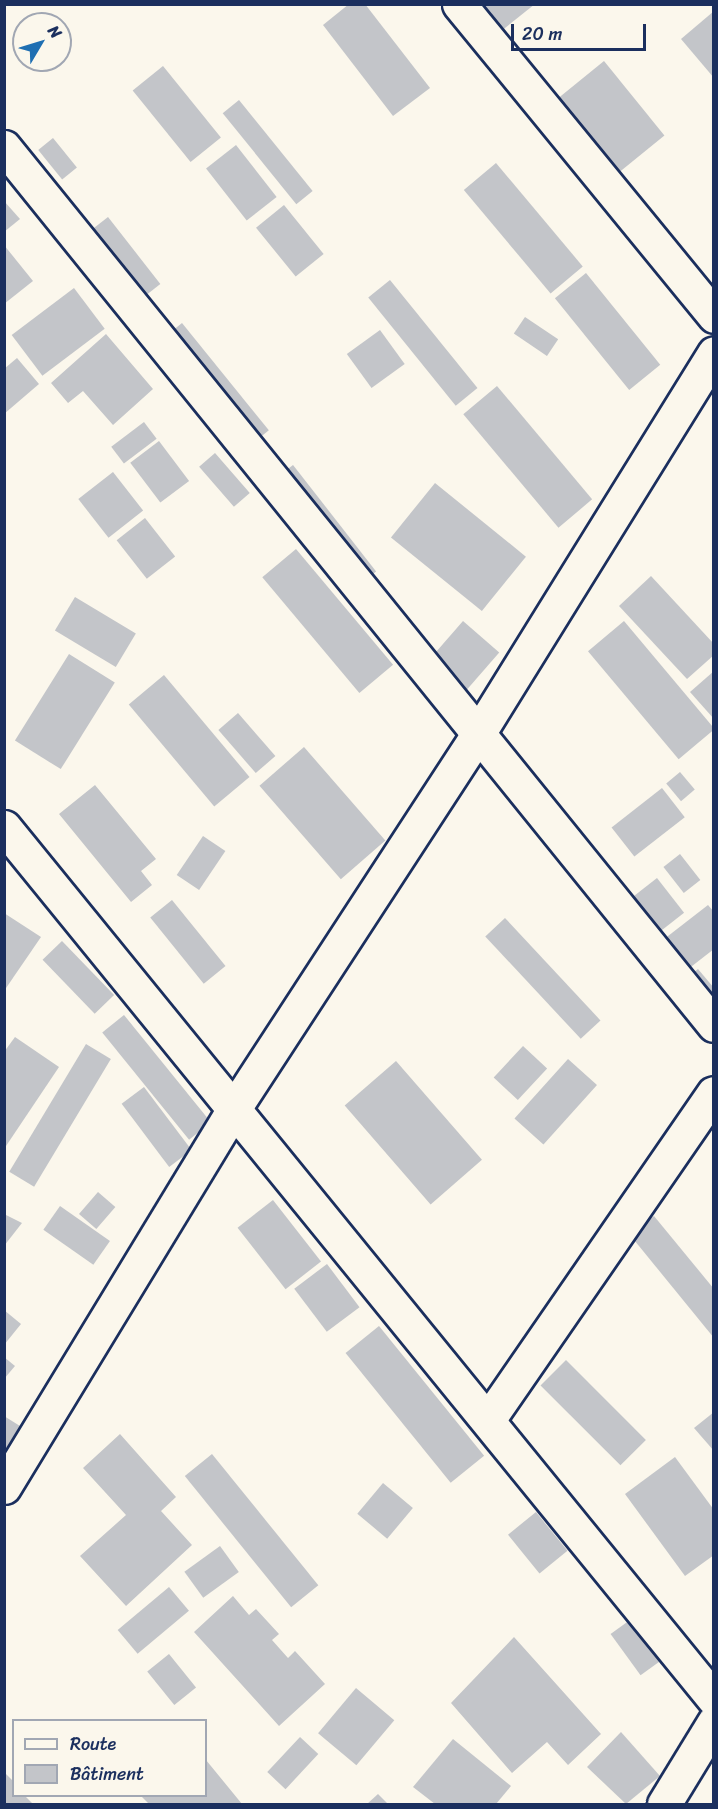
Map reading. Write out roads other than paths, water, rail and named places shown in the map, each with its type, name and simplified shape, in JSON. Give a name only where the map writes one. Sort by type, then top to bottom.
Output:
[{"type":"street","points":[[459,4],[714,316]]},
{"type":"street","points":[[4,147],[714,1025]]},
{"type":"street","points":[[4,1487],[235,1107],[478,734],[714,353]]},
{"type":"street","points":[[4,827],[235,1107],[714,1699]]},
{"type":"street","points":[[488,1420],[714,1093]]},
{"type":"street","points":[[664,1804],[714,1722]]}]
